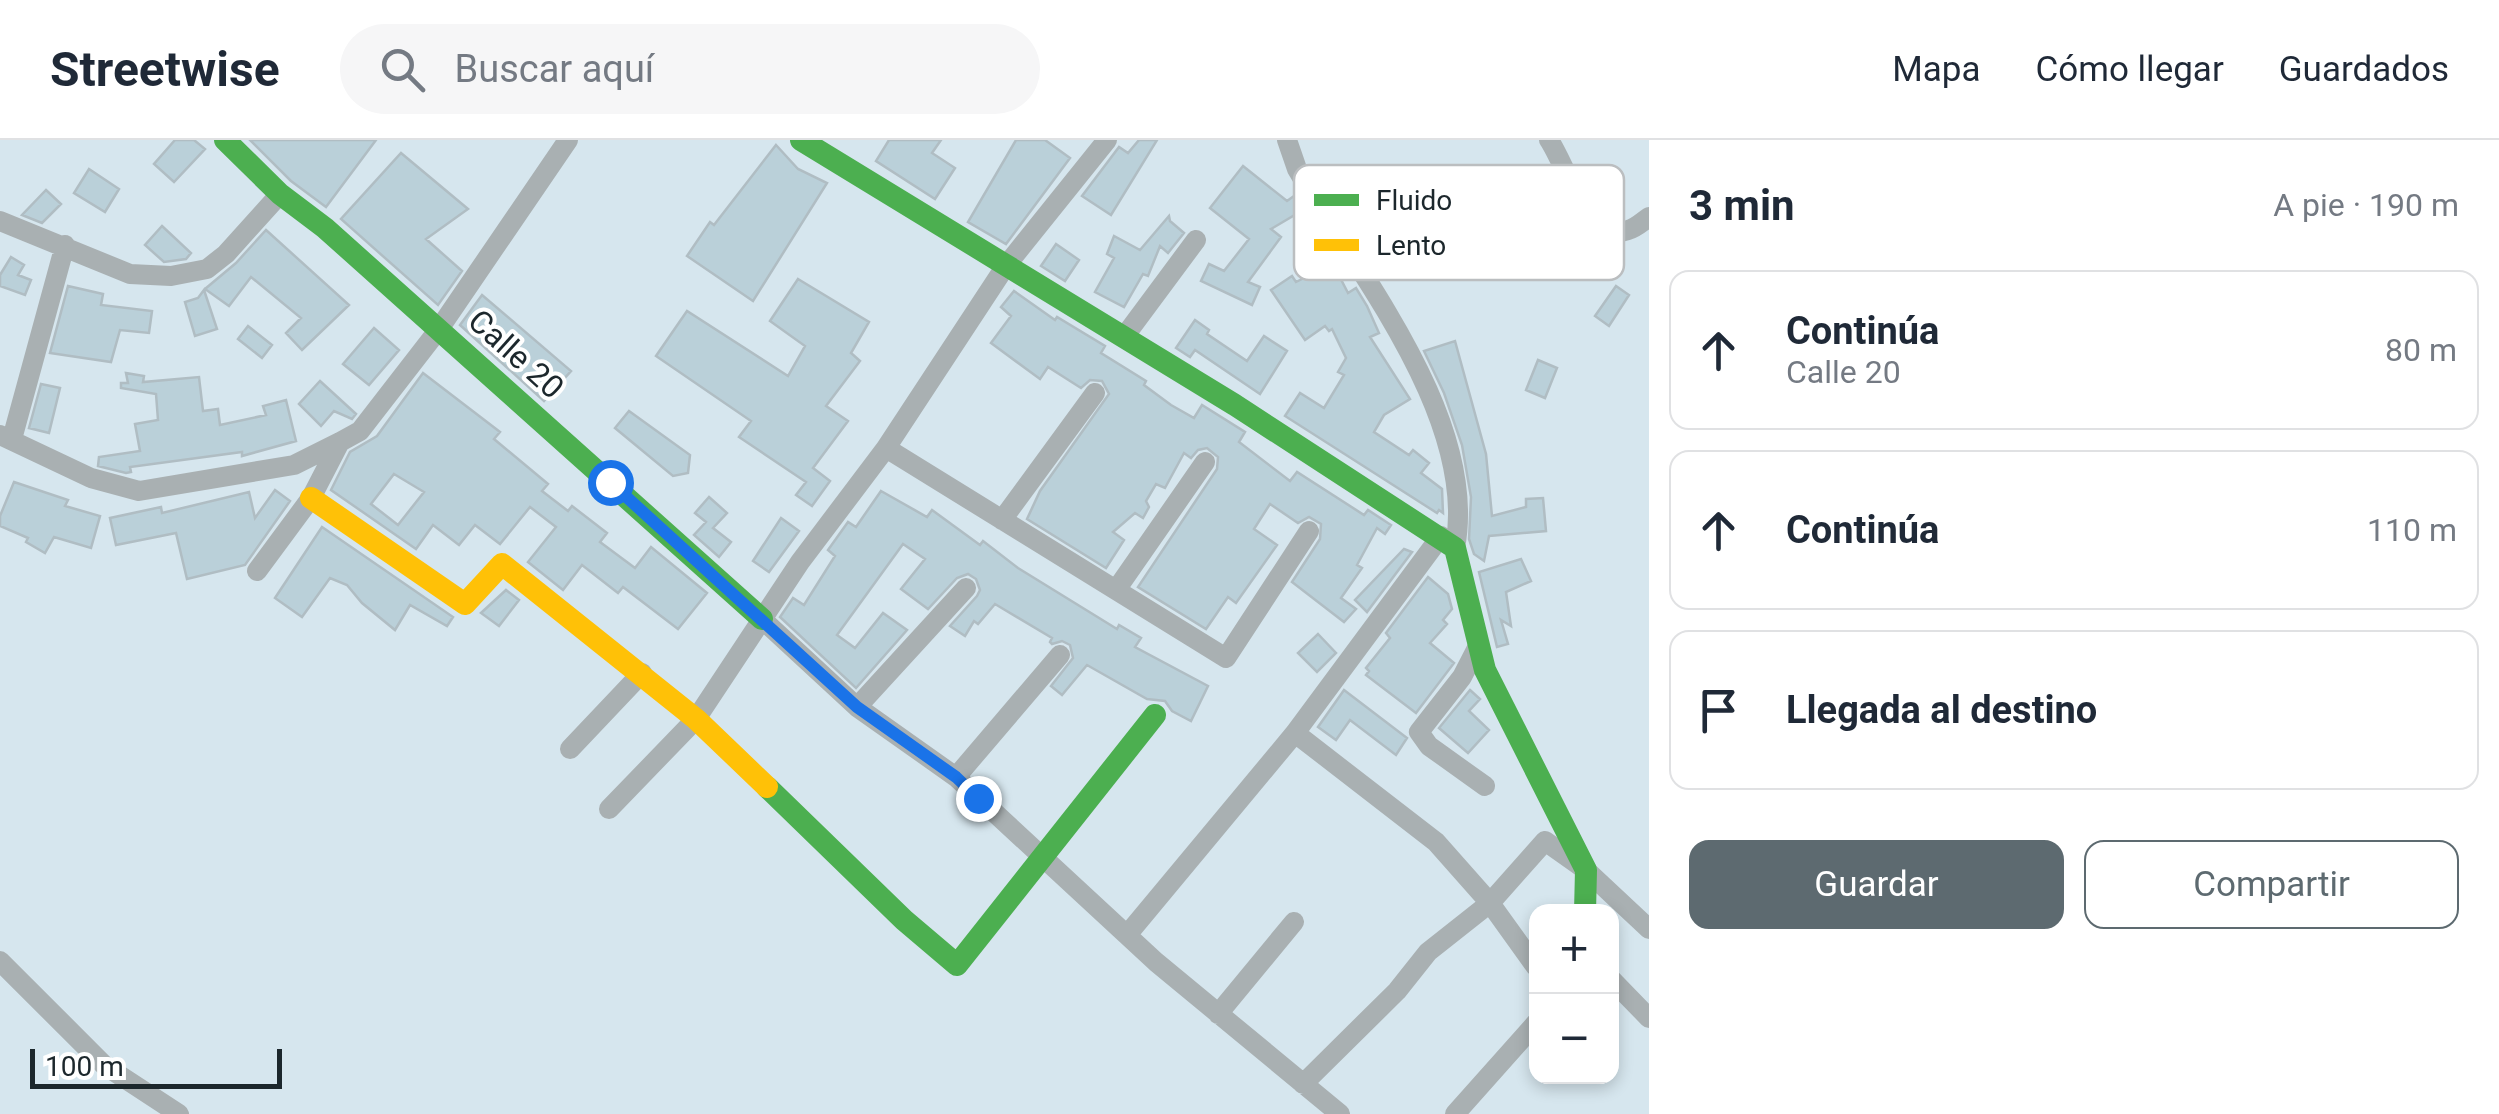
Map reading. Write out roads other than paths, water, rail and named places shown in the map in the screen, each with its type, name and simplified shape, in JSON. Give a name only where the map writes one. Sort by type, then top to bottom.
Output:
[{"type":"street","name":"Calle 20","points":[[225,140],[280,194],[325,228],[762,618]]},
{"type":"street","points":[[65,246],[6,437],[91,478],[139,491],[294,465],[360,431],[439,329],[568,140]]},
{"type":"street","points":[[800,140],[1124,337],[1448,542],[1485,670],[1586,870],[1585,904]]},
{"type":"street","points":[[609,809],[696,718],[800,562],[886,448],[1006,267],[1107,140]]},
{"type":"street","points":[[1287,140],[1296,165]]},
{"type":"street","points":[[1549,140],[1565,165]]},
{"type":"street","points":[[0,221],[130,274],[171,276],[207,270],[280,194]]},
{"type":"street","points":[[1624,231],[1649,217]]},
{"type":"street","points":[[1124,337],[1196,240]]},
{"type":"street","points":[[1127,935],[1459,526],[1452,464],[1422,378],[1403,338],[1367,280]]},
{"type":"street","points":[[1002,520],[1095,392]]},
{"type":"street","points":[[256,571],[311,498],[340,442]]},
{"type":"street","points":[[886,448],[1226,658],[1309,531]]},
{"type":"street","points":[[1116,590],[1205,462]]},
{"type":"street","points":[[311,498],[464,604],[502,564],[696,718],[904,920],[957,965],[1155,715]]},
{"type":"street","points":[[857,707],[966,588]]},
{"type":"street","points":[[762,618],[857,707],[956,777],[1127,935],[1340,1114]]},
{"type":"street","points":[[1479,644],[1462,677],[1419,732],[1429,746],[1484,786]]},
{"type":"street","points":[[956,777],[1060,655]]},
{"type":"street","points":[[570,750],[642,673]]},
{"type":"street","points":[[1294,734],[1436,842],[1490,903],[1529,958]]},
{"type":"street","points":[[1303,1084],[1397,991],[1428,952],[1490,903],[1545,841],[1586,870],[1649,929]]},
{"type":"street","points":[[1218,1014],[1294,922]]},
{"type":"street","points":[[0,961],[104,1065],[179,1114]]},
{"type":"street","points":[[1619,987],[1649,1018]]},
{"type":"street","points":[[1455,1114],[1529,1030]]}]
